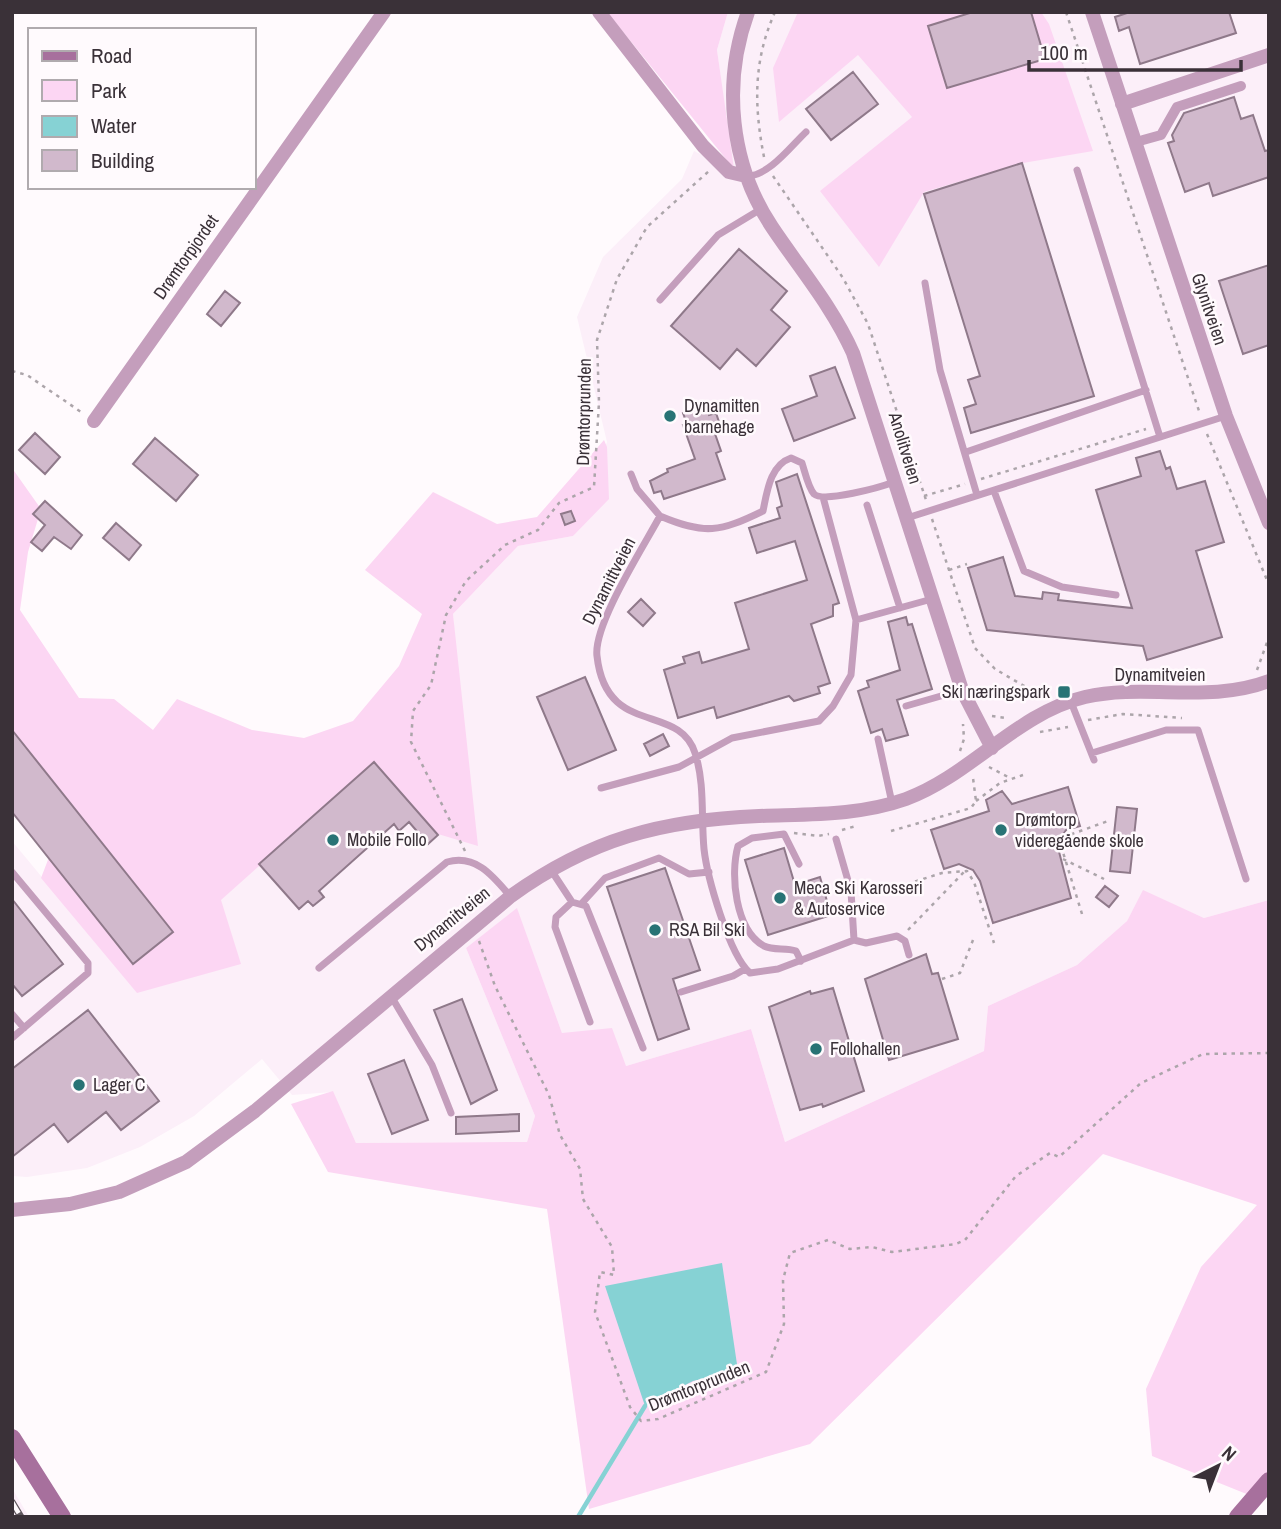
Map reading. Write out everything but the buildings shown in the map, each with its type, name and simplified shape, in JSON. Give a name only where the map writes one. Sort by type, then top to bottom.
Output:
[{"type":"main road","points":[[12,1438],[61,1517]]},
{"type":"main road","points":[[1238,1517],[1269,1481]]},
{"type":"street","name":"Drømtorpjordet","points":[[93,421],[384,12]]},
{"type":"street","points":[[599,12],[718,161],[729,172],[746,176],[735,127],[732,94],[737,50],[748,12]]},
{"type":"street","name":"Glynitveien","points":[[1093,12],[1226,415],[1269,523]]},
{"type":"street","points":[[1122,104],[1269,55]]},
{"type":"street","points":[[1143,140],[1161,135],[1177,107],[1241,86]]},
{"type":"street","name":"Anolitveien","points":[[746,176],[761,209],[844,332],[864,384],[961,690],[992,748]]},
{"type":"street","name":"Dynamitveien","points":[[12,1210],[71,1204],[119,1192],[186,1162],[245,1119],[473,925],[511,896],[551,869],[620,837],[704,819],[847,812],[892,803],[969,773],[992,748],[1052,709],[1070,701],[1117,693],[1211,694],[1263,677]]},
{"type":"lane","points":[[746,176],[755,176],[768,167],[806,132]]},
{"type":"lane","points":[[1077,170],[1160,437]]},
{"type":"lane","points":[[660,300],[718,235],[761,209]]},
{"type":"lane","points":[[925,283],[940,370],[977,495]]},
{"type":"lane","points":[[966,452],[1146,390]]},
{"type":"lane","points":[[907,518],[1226,415]]},
{"type":"lane","points":[[631,474],[637,489],[660,516],[688,528],[728,528],[762,511],[774,473],[779,465],[791,458],[802,463],[813,493],[823,497],[895,482]]},
{"type":"lane","points":[[995,491],[1024,571],[1062,587],[1116,594]]},
{"type":"lane","points":[[601,789],[697,759],[732,738],[769,729],[809,725],[825,716],[851,675],[856,620],[823,497]]},
{"type":"lane","points":[[867,505],[900,608]]},
{"type":"lane","name":"Dynamittveien","points":[[660,516],[608,614],[597,642],[596,653],[602,680],[620,705],[640,717],[675,727],[689,739],[697,759],[704,819],[704,849],[709,872],[734,949],[745,969]]},
{"type":"lane","points":[[856,620],[933,599]]},
{"type":"lane","points":[[906,706],[961,690]]},
{"type":"lane","points":[[1070,701],[1093,757],[1166,730],[1198,730],[1246,879]]},
{"type":"lane","points":[[878,739],[892,803]]},
{"type":"lane","points":[[799,864],[784,834],[752,838],[738,846],[733,879],[746,925],[755,939],[766,947],[796,951],[801,961]]},
{"type":"lane","points":[[836,839],[851,891],[854,940]]},
{"type":"lane","points":[[582,903],[606,878],[659,858],[688,874],[709,872]]},
{"type":"lane","points":[[319,968],[439,867],[454,860],[469,861],[487,870],[511,896]]},
{"type":"lane","points":[[551,869],[572,902]]},
{"type":"lane","points":[[12,872],[88,963],[88,973],[12,1038]]},
{"type":"lane","points":[[717,897],[735,891]]},
{"type":"lane","points":[[582,903],[572,902],[556,917],[555,927],[590,1022]]},
{"type":"lane","points":[[582,903],[643,1048]]},
{"type":"lane","points":[[681,992],[745,969],[757,974],[801,961],[854,940],[866,943],[892,936],[901,937],[909,955]]},
{"type":"lane","points":[[391,995],[432,1065],[451,1114]]},
{"type":"lane","points":[[12,1014],[24,1028]]},
{"type":"path","points":[[1066,12],[1203,423],[1269,585]]},
{"type":"path","points":[[1112,149],[1119,147]]},
{"type":"path","name":"Drømtorprunden","points":[[469,861],[411,742],[413,711],[431,685],[446,615],[466,581],[505,545],[538,530],[559,503],[594,487],[599,402],[597,340],[617,279],[647,228],[718,161]]},
{"type":"path","points":[[12,371],[27,375],[53,390],[93,421]]},
{"type":"path","points":[[924,496],[1157,427]]},
{"type":"path","points":[[949,570],[967,564]]},
{"type":"path","points":[[1263,677],[1269,637]]},
{"type":"path","points":[[1034,733],[1109,715],[1192,719],[1198,730]]},
{"type":"path","points":[[989,767],[1010,778]]},
{"type":"path","points":[[969,773],[976,800]]},
{"type":"path","points":[[891,831],[967,810],[976,800],[1010,778],[1023,775]]},
{"type":"path","points":[[1082,914],[1063,859],[1064,843],[1072,834],[1108,821]]},
{"type":"path","points":[[784,834],[804,832],[818,836],[859,825]]},
{"type":"path","points":[[1063,859],[1104,878]]},
{"type":"path","points":[[907,884],[942,873],[965,871]]},
{"type":"path","points":[[901,937],[965,871]]},
{"type":"path","points":[[965,871],[974,882],[994,943]]},
{"type":"path","name":"Drømtorprunden","points":[[473,925],[495,986],[549,1095],[560,1135],[580,1169],[583,1199],[612,1247],[614,1275],[600,1272],[595,1312],[630,1407],[640,1421],[659,1419],[766,1371],[784,1324],[783,1280],[790,1253],[828,1240],[850,1249],[872,1247],[892,1252],[921,1246],[943,1248],[965,1240],[1016,1176],[1050,1153],[1059,1157],[1141,1083],[1203,1054],[1269,1053]]},
{"type":"path","points":[[942,979],[960,973],[973,940]]},
{"type":"shaded area","name":"Ski næringspark","points":[[728,12],[1269,12],[1269,900],[1204,918],[1143,891],[1127,921],[1077,965],[988,1006],[984,1051],[785,1142],[751,1029],[626,1066],[562,1033],[517,909],[466,948],[535,1116],[527,1142],[356,1143],[333,1092],[292,1095],[262,1059],[194,1116],[140,1147],[87,1168],[27,1177],[12,1176],[12,841],[137,992],[220,900],[374,763],[456,653],[453,614],[518,546],[573,536],[607,442],[577,317],[603,257],[682,179],[694,151],[733,169],[717,50]]},
{"type":"shaded area","points":[[12,1488],[29,1517],[13,1517]]},
{"type":"green space","points":[[607,12],[728,12],[717,50],[734,169]]},
{"type":"green space","points":[[798,12],[1041,12],[1049,24],[1093,151],[1023,163],[924,192],[879,267],[820,191],[912,117],[858,55],[779,122],[773,68]]},
{"type":"green space","points":[[604,440],[607,447],[609,499],[573,536],[518,546],[453,614],[478,846],[438,834],[373,764],[221,900],[241,964],[137,993],[41,878],[51,852],[12,805],[12,468],[41,509],[28,552],[20,610],[79,698],[114,699],[153,730],[177,699],[252,730],[304,738],[353,721],[399,666],[422,614],[365,570],[433,492],[497,524],[537,517]]},
{"type":"green space","points":[[1143,890],[1204,918],[1269,900],[1269,1489],[1259,1499],[1152,1456],[1146,1389],[1201,1267],[1257,1205],[1103,1154],[810,1444],[589,1509],[547,1209],[328,1172],[291,1104],[333,1091],[356,1143],[527,1142],[535,1116],[466,948],[517,908],[562,1033],[612,1028],[626,1066],[751,1029],[785,1142],[984,1051],[988,1006],[1077,965],[1127,921]]},
{"type":"water","points":[[722,1263],[738,1371],[693,1381],[645,1406],[605,1286]]},
{"type":"waterway","points":[[578,1517],[645,1406]]},
{"type":"railway","points":[[12,1502],[21,1517]]},
{"type":"place","name":"Dynamitten barnehage","points":[[670,416]]},
{"type":"place","name":"Ski næringspark","points":[[1064,692]]},
{"type":"place","name":"Drømtorp videregående skole","points":[[1001,830]]},
{"type":"place","name":"Mobile Follo","points":[[333,840]]},
{"type":"place","name":"Meca Ski Karosseri & Autoservice","points":[[780,898]]},
{"type":"place","name":"RSA Bil Ski","points":[[655,930]]},
{"type":"place","name":"Follohallen","points":[[816,1049]]},
{"type":"place","name":"Lager C","points":[[79,1085]]}]
